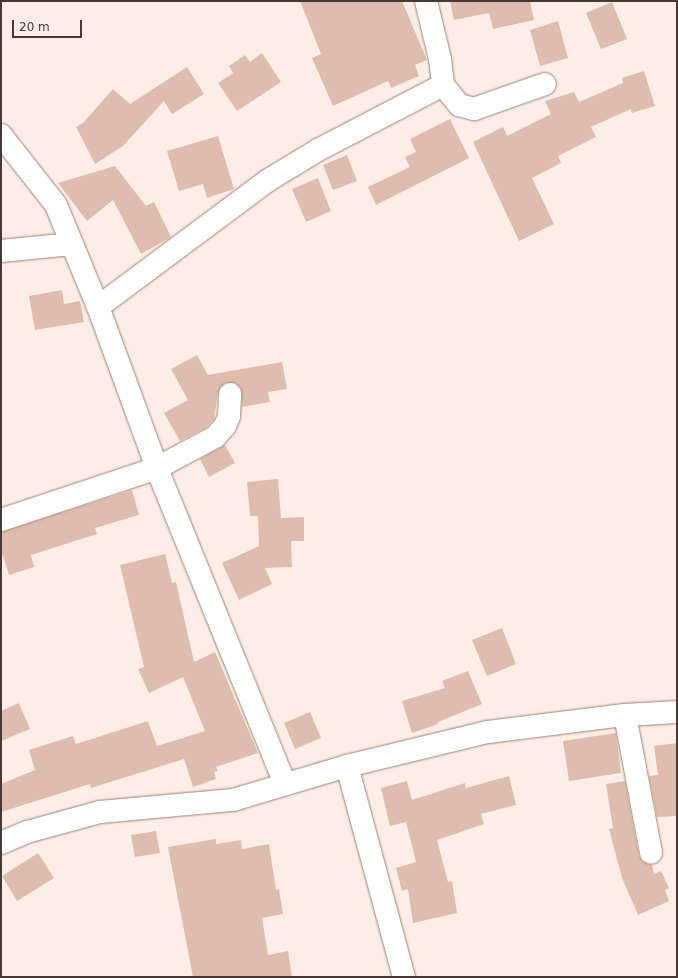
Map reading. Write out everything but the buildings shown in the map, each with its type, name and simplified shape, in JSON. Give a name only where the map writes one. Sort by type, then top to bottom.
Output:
[{"type":"street","points":[[426,1],[440,59],[443,85],[459,105],[474,109],[545,84]]},
{"type":"street","points":[[98,307],[267,181],[318,150],[443,85]]},
{"type":"street","points":[[1,135],[56,206],[98,307],[157,468],[285,784]]},
{"type":"street","points":[[1,251],[72,244]]},
{"type":"street","points":[[1,520],[157,468],[221,431],[229,416],[230,394]]},
{"type":"street","points":[[1,843],[27,832],[78,816],[128,807],[193,806],[233,800],[346,766],[488,732],[625,715],[677,712]]},
{"type":"street","points":[[625,715],[651,853]]},
{"type":"street","points":[[346,766],[404,977]]}]
